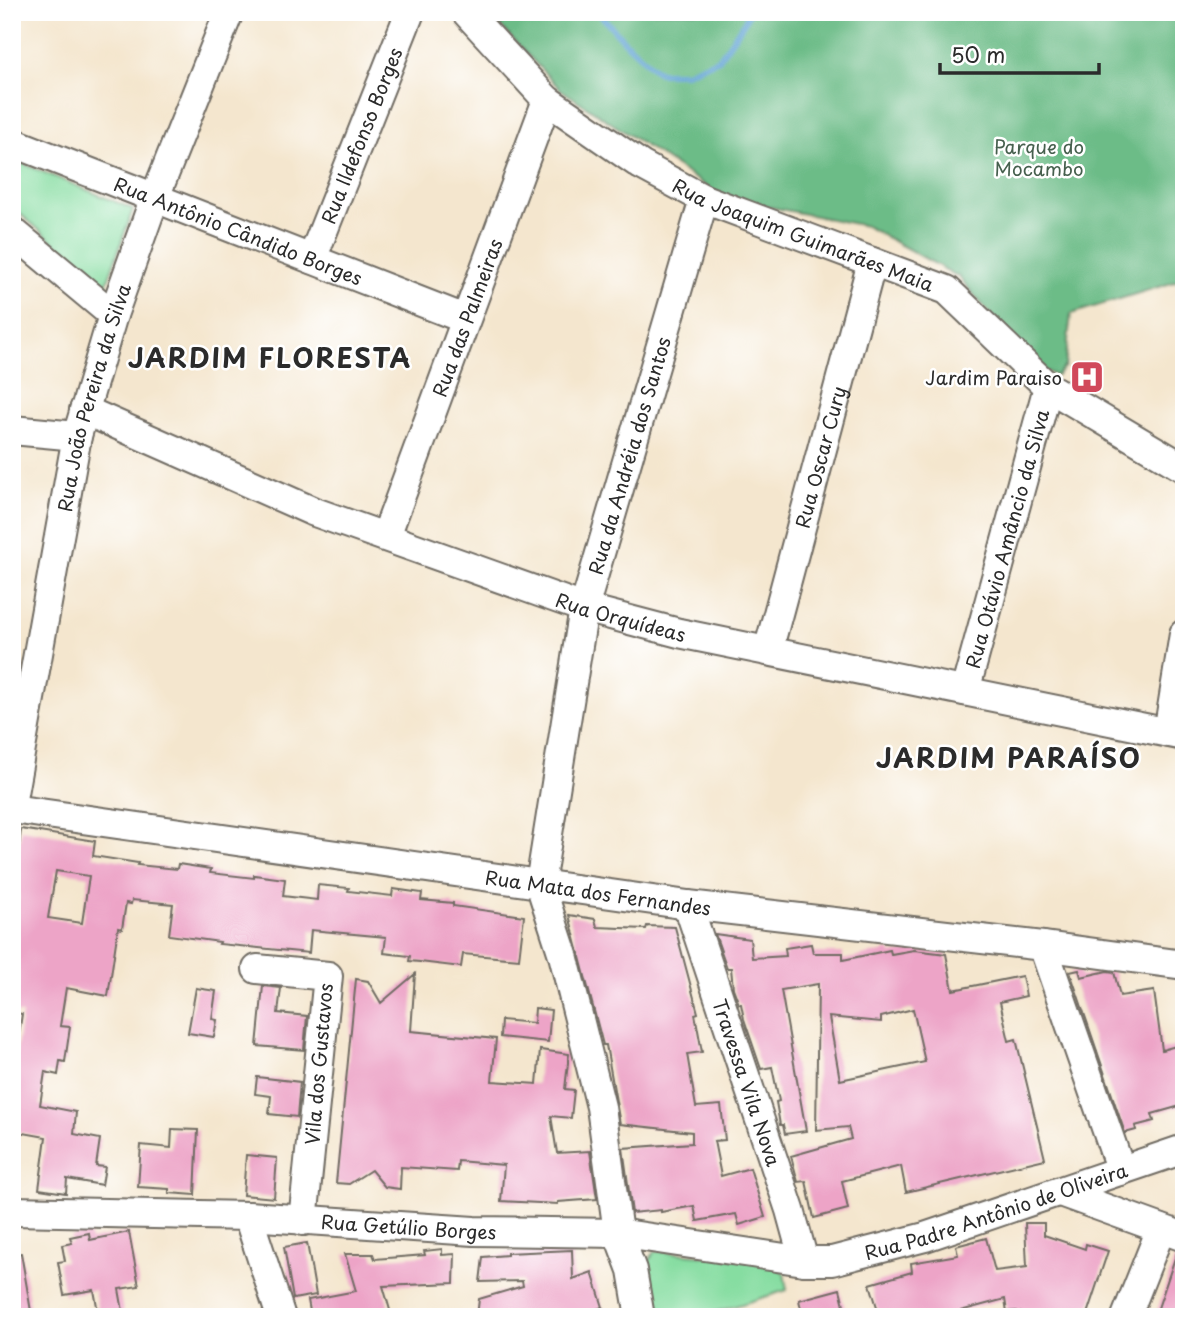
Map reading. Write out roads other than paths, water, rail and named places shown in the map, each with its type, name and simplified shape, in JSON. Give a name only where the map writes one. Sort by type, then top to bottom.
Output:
[{"type":"street","name":"Rua Ildefonso Borges","points":[[312,259],[410,12]]},
{"type":"street","name":"Rua Joaquim Guimarães Maia","points":[[466,12],[547,100],[641,165],[704,199],[947,290],[1048,387],[1184,468]]},
{"type":"street","name":"Rua João Pereira da Silva","points":[[12,799],[80,423],[113,315],[225,14]]},
{"type":"street","name":"Rua das Palmeiras","points":[[386,536],[547,100]]},
{"type":"street","name":"Rua Antônio Cândido Borges","points":[[12,142],[465,319]]},
{"type":"street","name":"Rua da Andréia dos Santos","points":[[540,884],[584,608],[704,199]]},
{"type":"street","points":[[12,231],[113,315]]},
{"type":"street","name":"Rua Oscar Cury","points":[[768,651],[872,262]]},
{"type":"street","name":"Rua Otávio Amâncio da Silva","points":[[965,691],[1048,387]]},
{"type":"street","name":"Rua Orquídeas","points":[[12,430],[80,423],[312,511],[584,608],[679,633],[1176,735]]},
{"type":"street","points":[[1176,735],[1184,634]]},
{"type":"street","name":"Rua Mata dos Fernandes","points":[[12,809],[688,905],[1184,965]]},
{"type":"street","points":[[540,884],[563,955],[601,1107],[618,1233],[632,1270],[640,1317]]},
{"type":"street","name":"Travessa Vila Nova","points":[[688,905],[790,1210],[804,1261]]},
{"type":"street","points":[[1043,946],[1121,1171]]},
{"type":"street","name":"Vila dos Gustavos","points":[[257,969],[328,976],[303,1221]]},
{"type":"street","name":"Rua Padre Antônio de Oliveira","points":[[804,1261],[832,1261],[925,1237],[1184,1149]]},
{"type":"street","points":[[1060,1192],[1172,1233],[1126,1317]]},
{"type":"street","name":"Rua Getúlio Borges","points":[[12,1211],[248,1216],[474,1231],[618,1233],[804,1261]]},
{"type":"street","points":[[248,1216],[281,1317]]},
{"type":"waterway","points":[[598,12],[626,43],[659,73],[686,73],[719,59],[749,12]]},
{"type":"place","name":"Jardim Paraiso","points":[[1087,377]]},
{"type":"district","name":"JARDIM FLORESTA","points":[[270,357]]},
{"type":"district","name":"JARDIM PARAÍSO","points":[[1009,757]]},
{"type":"park label","name":"Parque do Mocambo","points":[[1039,157]]}]
